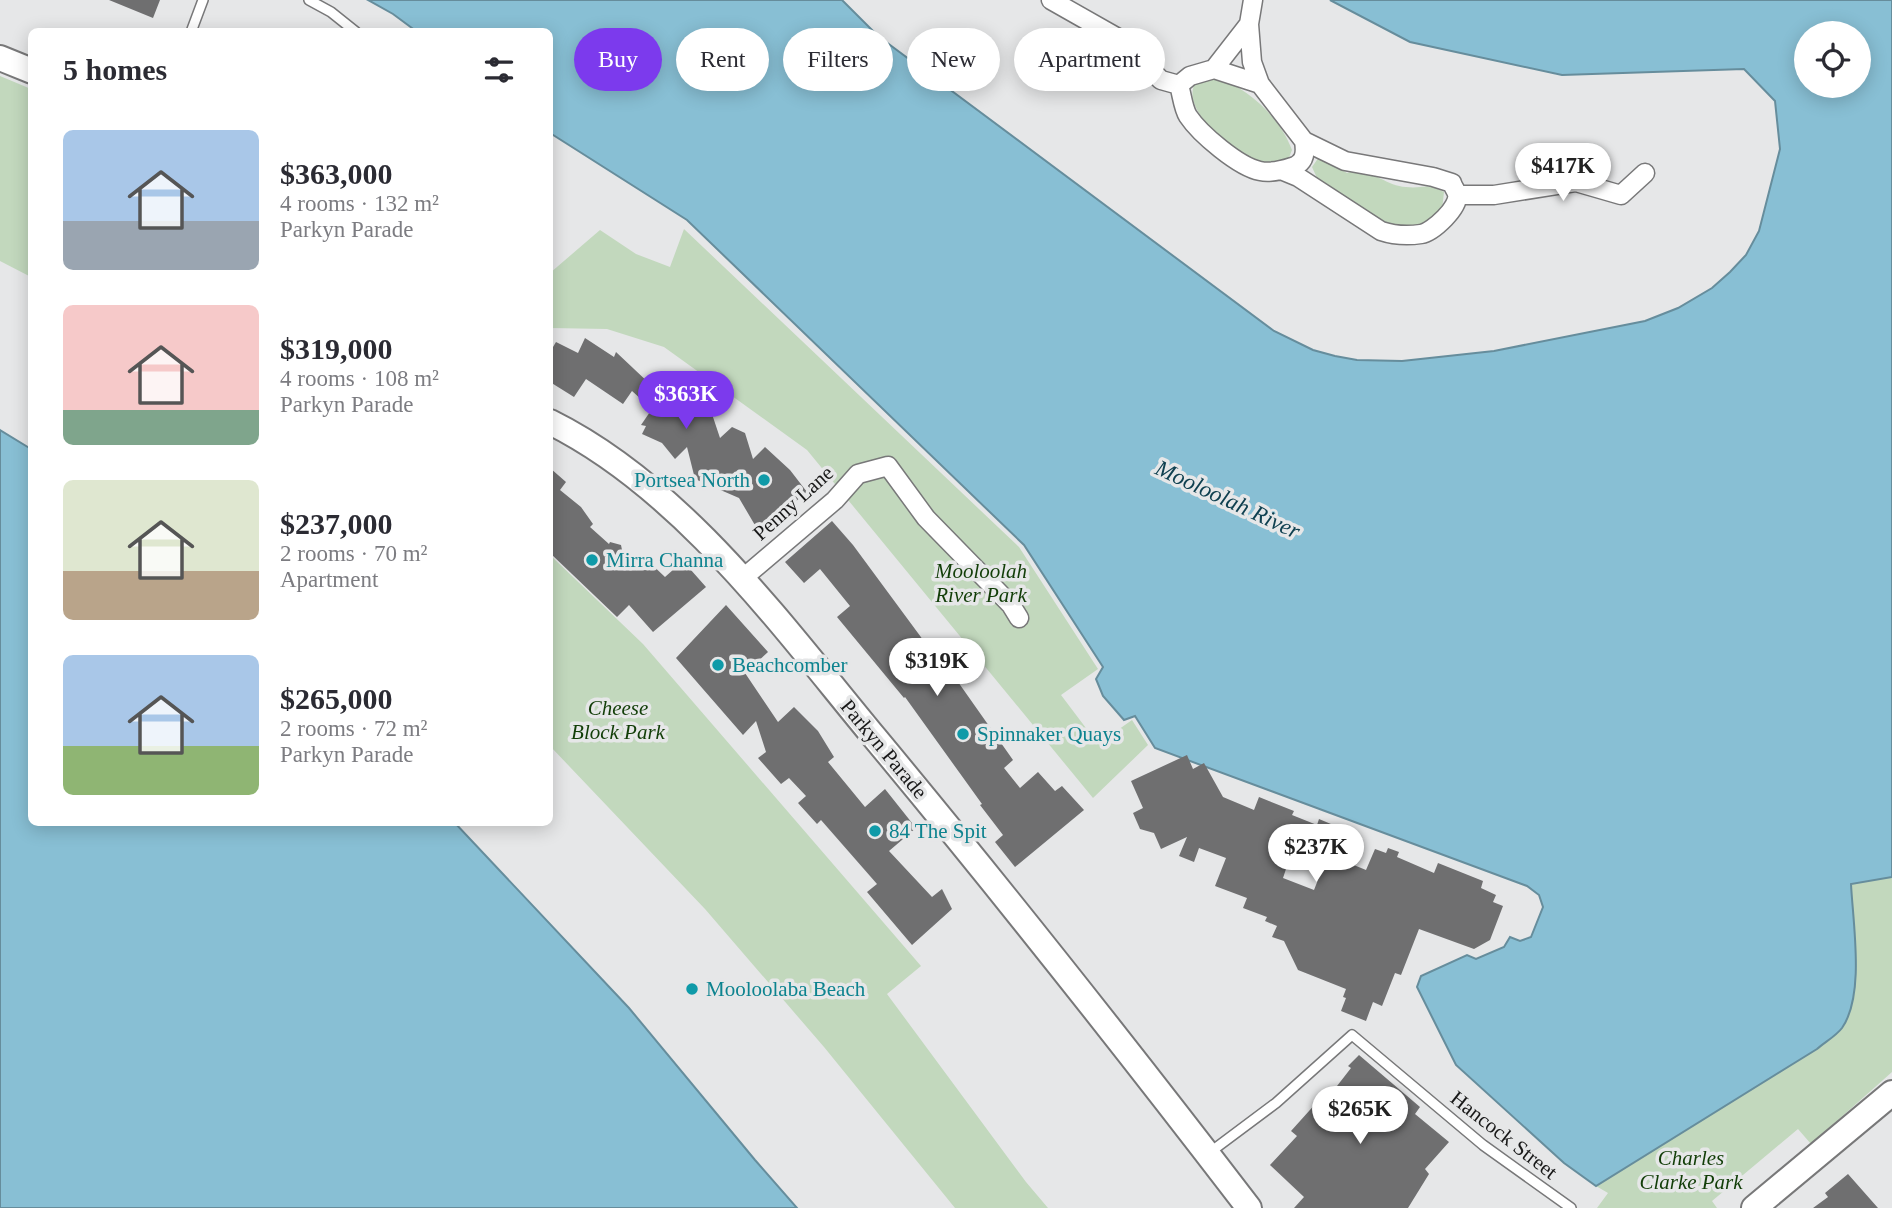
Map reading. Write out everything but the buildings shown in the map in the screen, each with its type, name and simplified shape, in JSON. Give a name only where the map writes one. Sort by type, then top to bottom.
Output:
[{"type":"street","points":[[1051,0],[1118,38],[1161,80],[1179,85]]},
{"type":"street","points":[[1253,0],[1249,24],[1252,62],[1260,83],[1304,141],[1345,161],[1452,183],[1457,195],[1456,202],[1444,219],[1423,234],[1392,235],[1381,231],[1298,177],[1281,170]]},
{"type":"street","points":[[1214,69],[1249,24]]},
{"type":"street","points":[[0,58],[28,69]]},
{"type":"street","points":[[1179,85],[1190,76],[1214,69],[1260,83]]},
{"type":"street","points":[[1179,85],[1187,114],[1203,135],[1232,157],[1260,171],[1297,166],[1304,159],[1306,152],[1304,141]]},
{"type":"street","points":[[1457,195],[1493,195],[1576,182],[1620,195],[1644,173]]},
{"type":"street","name":"Parkyn Parade","points":[[553,423],[639,481],[692,526],[742,579],[995,883],[1249,1208]]},
{"type":"street","name":"Penny Lane","points":[[742,579],[835,500],[858,474],[888,466],[926,518],[1011,605],[1019,618]]},
{"type":"street","points":[[1754,1208],[1892,1093]]},
{"type":"lane","points":[[192,28],[203,0]]},
{"type":"lane","points":[[309,0],[331,12],[351,28]]},
{"type":"lane","name":"Hancock Street","points":[[1208,1154],[1287,1094],[1352,1035],[1483,1145],[1571,1208]]},
{"type":"green space","points":[[0,76],[28,88],[28,275],[0,261]]},
{"type":"green space","points":[[1217,78],[1241,89],[1272,116],[1292,150],[1288,160],[1272,164],[1245,154],[1215,132],[1203,119],[1195,106],[1192,92],[1197,80]]},
{"type":"green space","points":[[1319,157],[1347,173],[1363,172],[1398,186],[1428,187],[1444,192],[1442,210],[1427,225],[1388,225],[1317,178],[1312,167]]},
{"type":"green space","name":"Mooloolah River Park","points":[[684,229],[1019,547],[1098,669],[1061,695],[1098,744],[1132,720],[1148,745],[1093,798],[807,450],[664,347],[607,329],[553,328],[553,270],[600,230],[636,254],[670,267]]},
{"type":"green space","name":"Cheese Block Park","points":[[553,558],[643,644],[921,966],[887,994],[1048,1208],[955,1208],[824,1047],[705,909],[553,749]]},
{"type":"green space","name":"Charles Clarke Park","points":[[1892,877],[1892,1072],[1811,1144],[1798,1129],[1712,1201],[1717,1208],[1597,1208],[1608,1193],[1596,1186],[1817,1049],[1856,982],[1851,884]]},
{"type":"water","name":"Mooloolah River","points":[[368,0],[842,0],[870,28],[783,28],[783,91],[893,91],[893,47],[907,58],[907,91],[952,91],[1274,331],[1313,350],[1335,356],[1357,360],[1402,361],[1494,351],[1645,321],[1678,308],[1712,288],[1746,255],[1759,231],[1780,149],[1775,101],[1744,69],[1562,75],[1410,42],[1330,0],[1892,0],[1892,877],[1851,884],[1855,978],[1849,1014],[1842,1028],[1817,1049],[1596,1186],[1564,1163],[1456,1065],[1417,987],[1421,976],[1467,955],[1476,959],[1504,947],[1510,937],[1520,941],[1531,937],[1543,907],[1539,895],[1527,886],[1155,748],[1135,716],[1124,720],[1103,696],[1096,679],[1103,667],[1024,545],[687,220],[553,135],[553,28],[412,28]]},
{"type":"water","points":[[0,430],[28,447],[28,826],[458,826],[629,1008],[797,1208],[0,1208]]},
{"type":"place","name":"Portsea North","points":[[764,480]]},
{"type":"place","name":"Mirra Channa","points":[[592,560]]},
{"type":"place","name":"Beachcomber","points":[[718,665]]},
{"type":"place","name":"Spinnaker Quays","points":[[963,734]]},
{"type":"place","name":"84 The Spit","points":[[875,831]]},
{"type":"place","name":"Mooloolaba Beach","points":[[692,989]]}]
